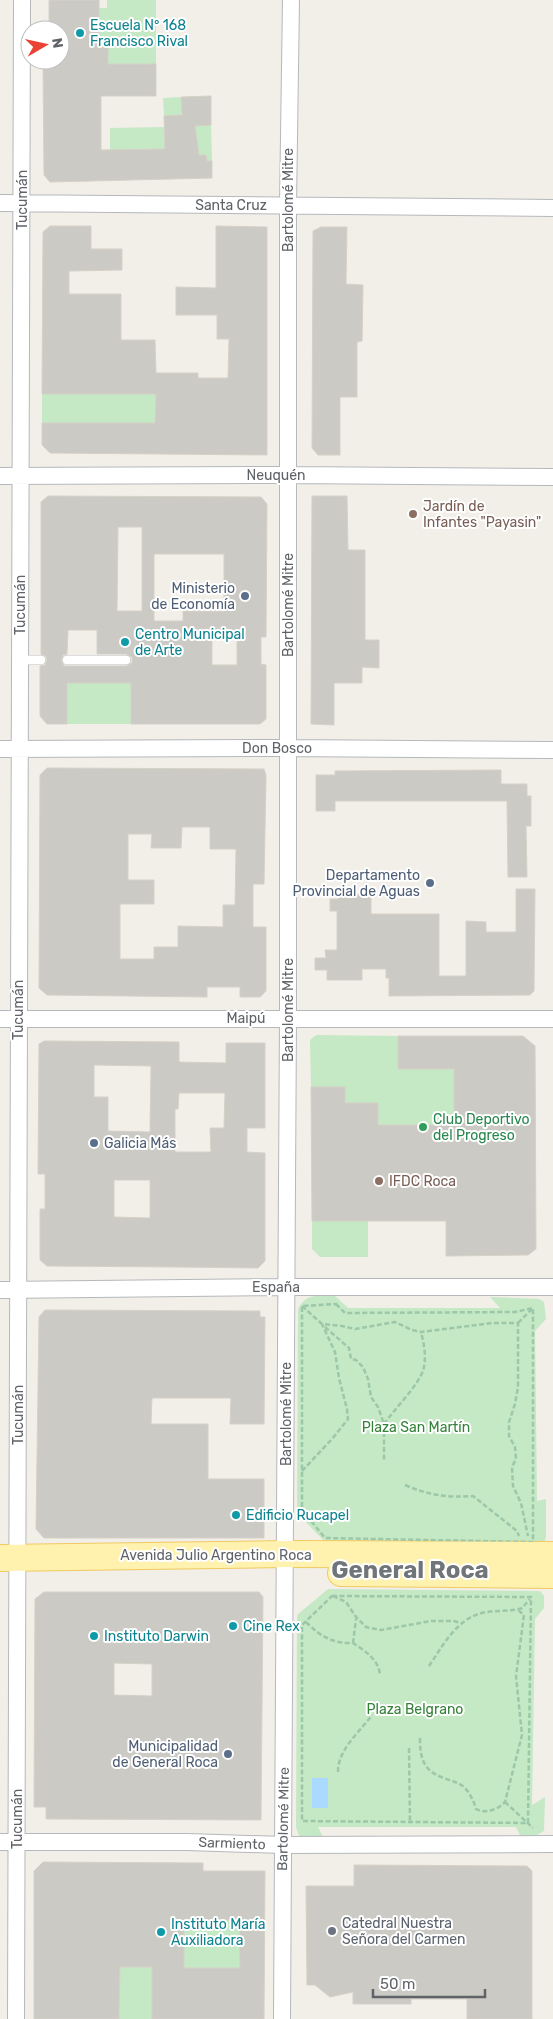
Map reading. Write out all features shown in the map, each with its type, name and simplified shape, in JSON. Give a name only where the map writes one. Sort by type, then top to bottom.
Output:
[{"type":"main road","name":"Avenida Julio Argentino Roca","points":[[9,1565],[286,1563],[553,1556]]},
{"type":"main road","name":"Avenida Julio Argentino Roca","points":[[286,1563],[553,1575]]},
{"type":"street","name":"Tucumán","points":[[16,2019],[17,1842],[9,1565],[18,1290],[22,0]]},
{"type":"street","name":"Bartolomé Mitre","points":[[282,2019],[288,1018],[288,206],[291,0]]},
{"type":"street","name":"Santa Cruz","points":[[0,203],[553,208]]},
{"type":"street","name":"Neuquén","points":[[0,476],[288,475],[553,477]]},
{"type":"street","name":"Don Bosco","points":[[0,749],[288,748],[553,750]]},
{"type":"street","name":"Maipú","points":[[0,1019],[553,1019]]},
{"type":"street","name":"España","points":[[0,1290],[553,1287]]},
{"type":"street","name":"Sarmiento","points":[[0,1842],[187,1842],[283,1845],[553,1844]]},
{"type":"lane","points":[[20,660],[40,660]]},
{"type":"lane","points":[[68,660],[126,660]]},
{"type":"path","points":[[302,1306],[336,1304],[345,1313],[516,1312],[533,1308]]},
{"type":"path","points":[[302,1306],[302,1510],[324,1538],[522,1542],[533,1542],[533,1308]]},
{"type":"path","points":[[302,1306],[346,1345],[351,1352],[352,1359],[356,1360],[363,1367],[372,1397],[384,1424],[384,1460]]},
{"type":"path","points":[[322,1324],[342,1326],[355,1330],[395,1322],[421,1332],[492,1323],[518,1323],[533,1308]]},
{"type":"path","points":[[518,1323],[518,1387],[509,1429],[516,1458],[512,1467],[513,1486],[521,1503],[529,1542]]},
{"type":"path","points":[[302,1471],[332,1440],[348,1419],[335,1352],[322,1324]]},
{"type":"path","points":[[384,1424],[394,1409],[414,1387],[423,1371],[425,1356],[421,1332]]},
{"type":"path","points":[[405,1485],[432,1495],[473,1496],[517,1531],[522,1542]]},
{"type":"path","points":[[429,1666],[461,1623],[477,1613],[518,1610],[535,1594]]},
{"type":"path","points":[[528,1823],[302,1821],[302,1625],[332,1596],[531,1597]]},
{"type":"path","points":[[332,1596],[346,1602],[356,1617],[366,1627],[381,1630],[430,1621],[454,1621],[461,1623]]},
{"type":"path","points":[[528,1823],[531,1597]]},
{"type":"path","points":[[420,1738],[420,1754],[424,1764],[432,1773],[454,1781],[464,1788],[473,1799],[476,1809],[482,1812],[490,1811],[500,1808],[505,1802],[522,1735],[516,1676],[524,1615],[518,1610]]},
{"type":"path","points":[[353,1643],[357,1625],[356,1617]]},
{"type":"path","points":[[306,1622],[328,1640],[353,1643],[371,1656],[379,1667],[380,1674]]},
{"type":"path","points":[[338,1772],[338,1763],[347,1746],[372,1715]]},
{"type":"path","points":[[408,1748],[410,1823]]},
{"type":"path","points":[[505,1802],[539,1834]]},
{"type":"green space","points":[[107,0],[156,0],[156,64],[108,64],[108,48],[94,47],[93,35],[99,35],[99,8],[107,8]]},
{"type":"green space","points":[[181,97],[182,126],[211,125],[212,161],[207,161],[206,155],[199,155],[196,136],[165,146],[165,149],[110,150],[110,128],[164,127],[164,136],[172,136],[175,116],[164,116],[163,98]]},
{"type":"green space","points":[[42,394],[156,394],[155,423],[42,423]]},
{"type":"green space","points":[[67,683],[131,683],[131,724],[67,724]]},
{"type":"green space","name":"Club Deportivo del Progreso","points":[[316,1035],[398,1036],[535,1046],[536,1194],[446,1194],[311,1087],[310,1040]]},
{"type":"green space","points":[[312,1221],[368,1221],[368,1257],[320,1257],[312,1249]]},
{"type":"green space","name":"Plaza San Martín","points":[[334,1295],[348,1308],[500,1308],[490,1297],[539,1299],[544,1302],[546,1319],[535,1331],[537,1501],[546,1499],[546,1537],[544,1544],[327,1544],[297,1513],[298,1309],[305,1300],[313,1296]]},
{"type":"green space","name":"Plaza Belgrano","points":[[328,1589],[540,1591],[544,1596],[544,1608],[535,1619],[532,1805],[545,1797],[544,1831],[530,1839],[522,1839],[516,1827],[318,1827],[324,1839],[300,1838],[296,1827],[297,1615]]},
{"type":"green space","points":[[184,1920],[239,1920],[240,1968],[184,1968]]},
{"type":"green space","points":[[120,1967],[152,1967],[152,2019],[119,2019]]},
{"type":"water","points":[[312,1778],[328,1778],[328,1808],[312,1808]]},
{"type":"building","points":[[49,0],[99,0],[99,47],[108,47],[108,64],[156,64],[156,96],[101,96],[101,150],[165,149],[164,116],[182,115],[181,97],[211,96],[211,125],[195,126],[199,155],[206,155],[207,161],[212,161],[212,178],[50,182],[44,175],[43,70],[70,70],[70,20],[49,20]]},
{"type":"building","points":[[50,226],[91,226],[91,249],[122,249],[122,270],[69,271],[69,294],[121,294],[121,340],[155,340],[156,373],[198,373],[198,378],[228,378],[229,339],[217,339],[217,315],[176,315],[176,287],[216,288],[216,226],[267,227],[267,455],[50,453],[42,445],[42,423],[155,423],[156,394],[42,394],[43,232]]},
{"type":"building","points":[[321,227],[347,227],[346,284],[363,285],[362,341],[357,342],[357,397],[340,397],[340,455],[318,455],[312,448],[313,231]]},
{"type":"building","points":[[48,496],[261,497],[267,504],[266,637],[261,637],[261,664],[266,665],[266,719],[260,724],[131,724],[131,683],[67,683],[67,724],[47,724],[40,716],[40,666],[45,665],[47,660],[46,656],[41,654],[41,502]],"holes":[[[118,527],[142,527],[142,611],[117,611]],[[154,554],[224,554],[224,611],[183,611],[183,621],[154,621]],[[68,630],[97,630],[97,654],[126,654],[132,657],[132,663],[126,666],[64,666],[61,660],[63,655],[67,654]],[[212,637],[237,637],[237,665],[212,665]]]},
{"type":"building","points":[[312,496],[347,496],[348,550],[365,550],[365,640],[379,640],[379,668],[362,667],[362,683],[334,683],[334,725],[311,724]]},
{"type":"building","points":[[47,768],[264,769],[266,775],[264,884],[253,884],[253,927],[266,927],[266,991],[260,997],[240,997],[240,987],[207,987],[207,997],[47,995],[39,988],[40,775]],"holes":[[[182,827],[210,827],[210,849],[236,849],[235,905],[223,905],[223,927],[178,926],[178,947],[154,947],[154,959],[120,959],[120,904],[154,904],[154,880],[128,880],[128,834],[152,834],[151,848],[181,848]]]},
{"type":"building","points":[[501,770],[501,784],[527,784],[527,796],[531,796],[531,826],[526,826],[527,877],[508,877],[507,801],[335,801],[335,811],[316,811],[316,775],[335,775],[335,771]]},
{"type":"building","points":[[516,889],[535,889],[534,991],[530,995],[389,996],[389,978],[386,978],[386,969],[362,969],[362,980],[327,980],[327,970],[315,970],[315,958],[326,958],[325,950],[337,950],[337,911],[330,911],[330,899],[338,899],[338,894],[371,894],[371,914],[439,914],[439,976],[466,976],[466,921],[486,922],[486,932],[516,932]]},
{"type":"building","name":"Club Deportivo del Progreso","points":[[398,1036],[523,1036],[535,1046],[536,1249],[528,1255],[446,1256],[446,1221],[312,1221],[311,1087],[345,1087],[345,1103],[378,1103],[378,1125],[454,1125],[454,1069],[398,1069]]},
{"type":"building","points":[[44,1041],[179,1042],[179,1062],[226,1063],[226,1043],[265,1043],[265,1128],[247,1128],[247,1152],[265,1153],[265,1261],[258,1268],[47,1266],[40,1260],[40,1209],[45,1209],[45,1174],[38,1174],[39,1044]],"holes":[[[94,1065],[151,1066],[150,1132],[108,1131],[108,1097],[94,1097]],[[179,1093],[225,1093],[224,1128],[210,1128],[211,1152],[175,1152],[175,1109],[178,1109]],[[114,1180],[150,1180],[150,1218],[114,1217]]]},
{"type":"building","points":[[45,1310],[260,1311],[260,1317],[265,1317],[264,1424],[230,1424],[231,1398],[152,1398],[151,1424],[208,1424],[208,1479],[264,1479],[264,1538],[44,1538],[36,1529],[39,1317]]},
{"type":"building","points":[[44,1592],[259,1592],[263,1597],[261,1820],[46,1819],[46,1807],[34,1807],[35,1599]],"holes":[[[114,1663],[152,1664],[152,1696],[114,1695]]]},
{"type":"building","name":"Instituto María Auxiliadora","points":[[43,1862],[203,1863],[203,1871],[265,1871],[264,2019],[152,2019],[152,1967],[120,1967],[119,2019],[34,2019],[34,1871]],"holes":[[[184,1920],[239,1920],[240,1968],[184,1968]]]},
{"type":"building","points":[[354,1865],[527,1866],[532,1871],[532,2019],[467,2019],[467,1999],[411,1999],[411,2004],[353,2004],[353,1992],[330,1997],[315,1985],[307,1985],[306,1886],[354,1886]]},
{"type":"place","name":"Escuela N° 168 Francisco Rival","points":[[80,33]]},
{"type":"place","name":"Jardín de Infantes \"Payasin\"","points":[[413,514]]},
{"type":"place","name":"Ministerio de Economía","points":[[245,596]]},
{"type":"place","name":"Centro Municipal de Arte","points":[[125,642]]},
{"type":"place","name":"Departamento Provincial de Aguas","points":[[430,883]]},
{"type":"place","name":"Club Deportivo del Progreso","points":[[423,1127]]},
{"type":"place","name":"Galicia Más","points":[[94,1143]]},
{"type":"place","name":"IFDC Roca","points":[[379,1181]]},
{"type":"place","name":"Edificio Rucapel","points":[[236,1515]]},
{"type":"place","name":"Cine Rex","points":[[233,1626]]},
{"type":"place","name":"Instituto Darwin","points":[[94,1636]]},
{"type":"place","name":"Municipalidad de General Roca","points":[[228,1754]]},
{"type":"place","name":"Catedral Nuestra Señora del Carmen","points":[[332,1931]]},
{"type":"place","name":"Instituto María Auxiliadora","points":[[161,1932]]},
{"type":"district","name":"General Roca","points":[[410,1570]]}]
